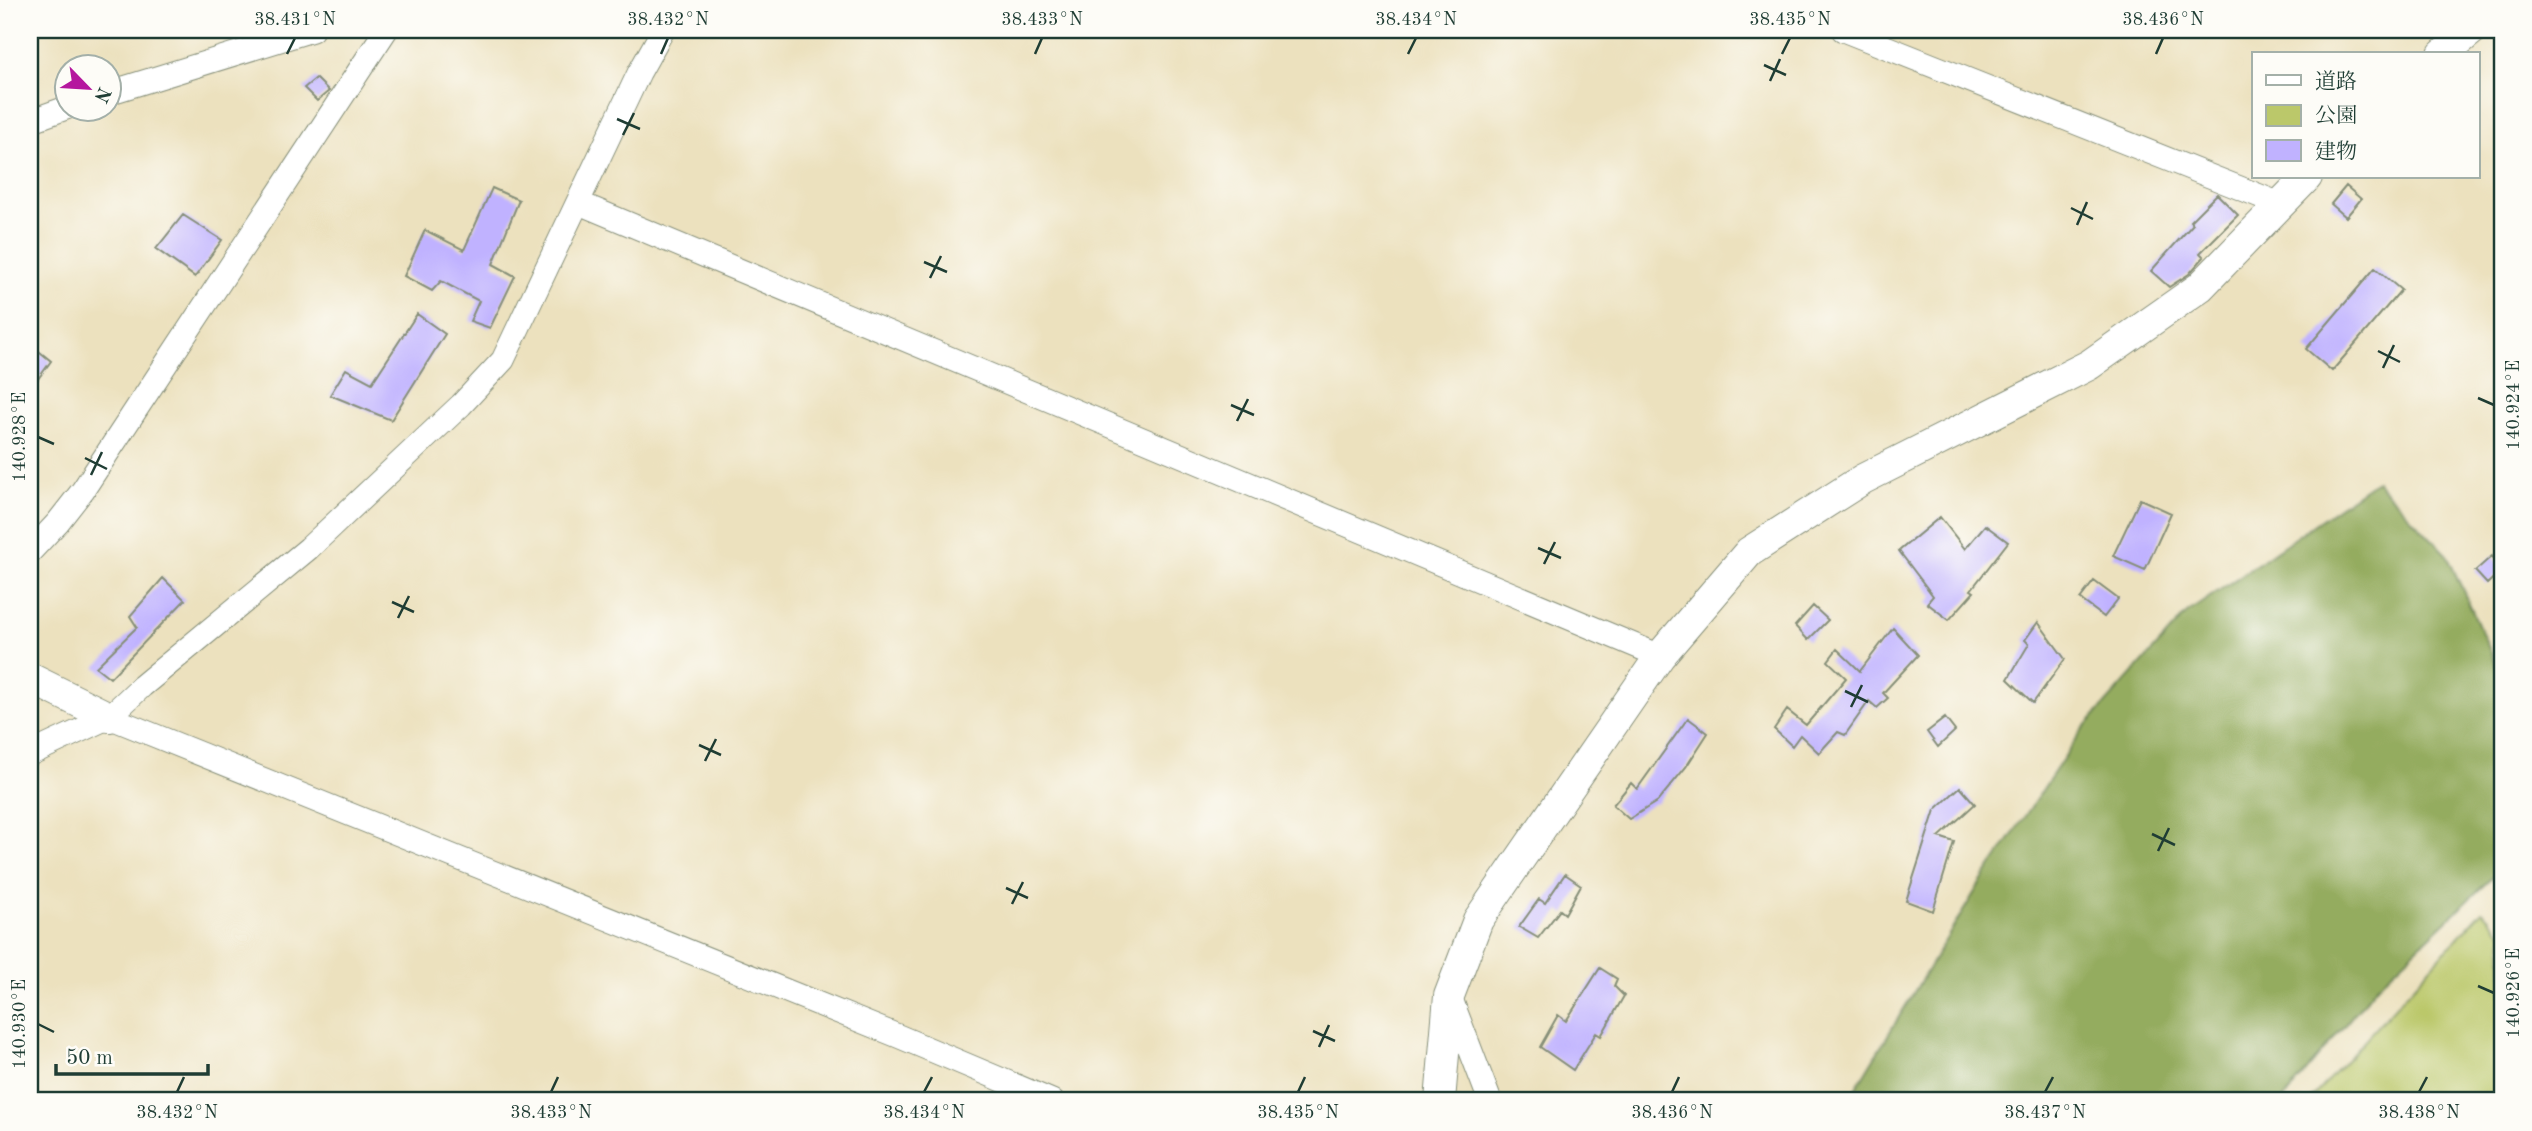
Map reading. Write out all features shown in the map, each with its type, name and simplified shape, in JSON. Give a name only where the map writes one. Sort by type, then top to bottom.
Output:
[{"type":"street","points":[[122,89],[312,30]]},
{"type":"street","points":[[30,552],[83,490],[386,30]]},
{"type":"street","points":[[30,754],[109,717],[142,686],[309,548],[461,405],[503,360],[639,73],[663,30]]},
{"type":"street","points":[[1843,30],[2280,204]]},
{"type":"street","points":[[2445,52],[2472,30]]},
{"type":"street","points":[[30,121],[52,113]]},
{"type":"street","points":[[1440,1101],[1449,996],[1478,919],[1660,656],[1749,552],[1863,479],[2089,365],[2200,287],[2306,178]]},
{"type":"street","points":[[579,203],[1660,656]]},
{"type":"street","points":[[30,678],[109,717],[898,1036],[1052,1101]]},
{"type":"street","points":[[1449,996],[1490,1101]]},
{"type":"green space","points":[[2376,481],[2447,555],[2502,677],[2502,868],[2377,986],[2282,1101],[1848,1101],[1979,885],[2083,729],[2187,613]]},
{"type":"green space","points":[[2482,911],[2502,932],[2502,1101],[2309,1101]]},
{"type":"building","points":[[316,78],[329,91],[317,101],[304,88]]},
{"type":"building","points":[[2346,186],[2361,199],[2346,217],[2331,204]]},
{"type":"building","points":[[492,188],[519,200],[493,264],[515,276],[490,328],[470,321],[479,301],[441,281],[432,291],[404,276],[425,230],[464,250]]},
{"type":"building","points":[[2217,194],[2238,215],[2200,253],[2204,257],[2189,274],[2169,287],[2151,271],[2193,224],[2190,221]]},
{"type":"building","points":[[183,215],[222,240],[195,277],[156,249]]},
{"type":"building","points":[[2375,268],[2401,290],[2332,371],[2306,349]]},
{"type":"building","points":[[417,314],[445,334],[391,420],[330,395],[346,369],[372,383]]},
{"type":"building","points":[[30,344],[51,361],[30,390]]},
{"type":"building","points":[[2140,499],[2171,513],[2145,570],[2113,556]]},
{"type":"building","points":[[1940,517],[1965,549],[1985,525],[2008,542],[1971,590],[1974,592],[1949,620],[1927,603],[1933,596],[1899,551]]},
{"type":"building","points":[[2492,556],[2502,570],[2487,584],[2475,571]]},
{"type":"building","points":[[163,578],[185,600],[110,678],[96,667],[137,627],[130,616]]},
{"type":"building","points":[[2094,581],[2118,599],[2104,617],[2080,599]]},
{"type":"building","points":[[1813,606],[1828,620],[1808,640],[1795,626]]},
{"type":"building","points":[[2038,622],[2065,659],[2033,703],[2008,679],[2029,644],[2025,640]]},
{"type":"building","points":[[1893,628],[1918,655],[1883,693],[1888,698],[1877,708],[1869,701],[1845,735],[1838,732],[1819,753],[1800,735],[1792,746],[1774,729],[1787,710],[1806,725],[1846,678],[1828,661],[1837,649],[1860,671]]},
{"type":"building","points":[[1688,718],[1708,733],[1686,767],[1658,801],[1629,819],[1613,805],[1631,783],[1637,789]]},
{"type":"building","points":[[1945,718],[1955,731],[1938,747],[1927,732]]},
{"type":"building","points":[[1960,787],[1975,804],[1939,837],[1954,842],[1933,911],[1906,901],[1935,810]]},
{"type":"building","points":[[1565,874],[1581,885],[1565,914],[1560,910],[1538,938],[1519,927],[1539,899],[1545,903]]},
{"type":"building","points":[[1600,968],[1617,979],[1614,986],[1624,996],[1601,1036],[1596,1033],[1573,1070],[1540,1047],[1558,1015],[1566,1021]]}]
